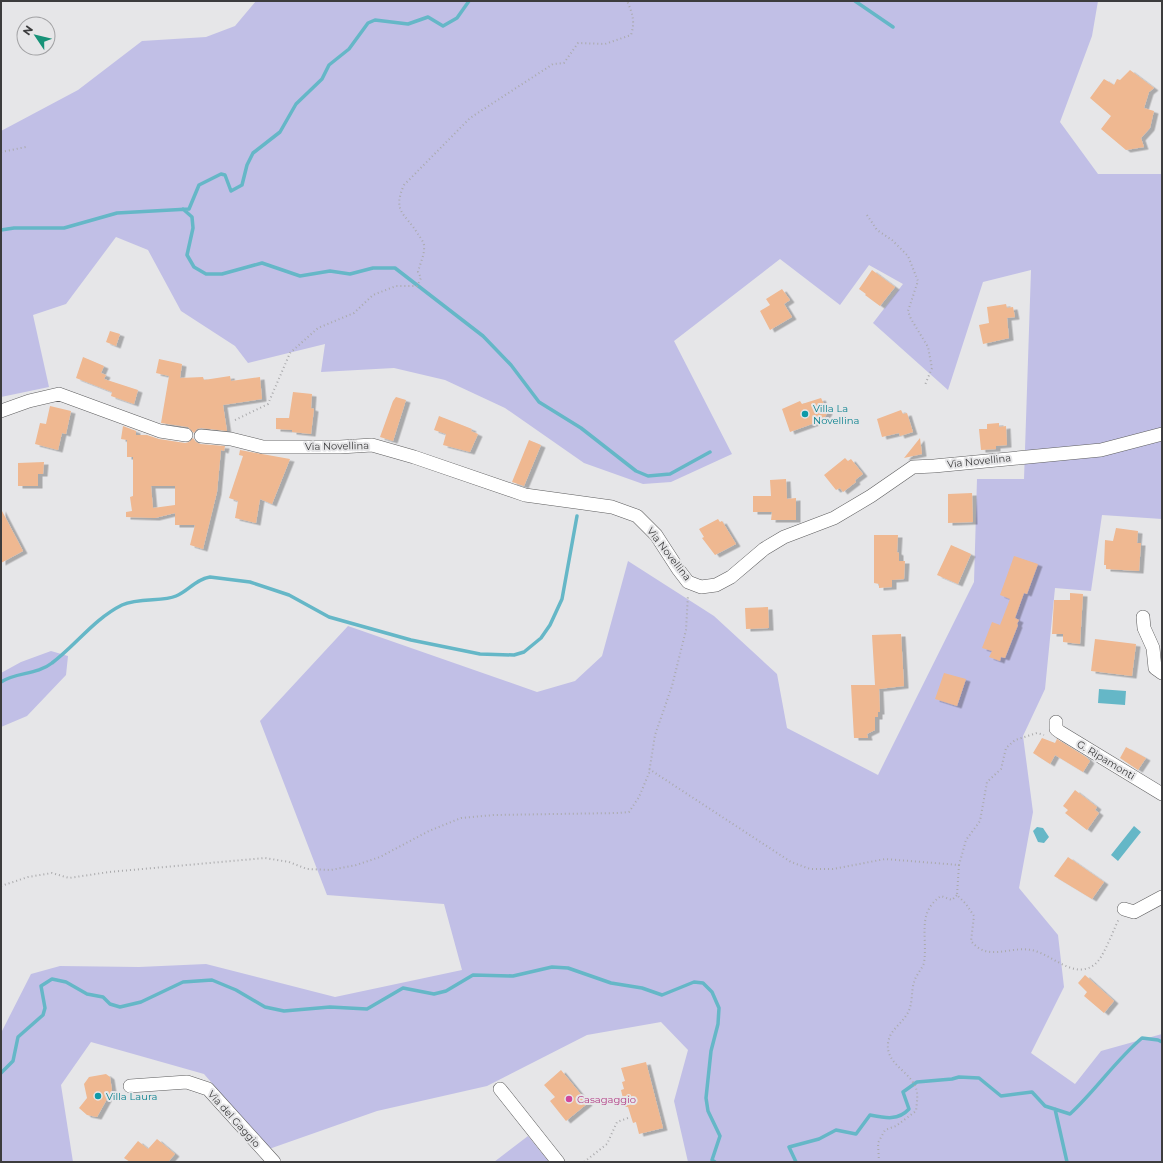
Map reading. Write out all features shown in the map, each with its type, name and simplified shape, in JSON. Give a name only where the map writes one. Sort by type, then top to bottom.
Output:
[{"type":"street","points":[[1,411],[29,401],[59,394],[160,431],[186,435]]},
{"type":"street","name":"Via Novellina","points":[[201,436],[231,439],[263,447],[340,447],[372,445],[414,457],[524,495],[612,507],[637,516],[656,535],[688,582],[700,587],[716,585],[731,577],[764,549],[784,537],[834,518],[871,496],[913,467],[1101,450],[1162,434]]},
{"type":"street","points":[[1143,617],[1144,628],[1153,648],[1155,668],[1162,673]]},
{"type":"street","name":"G. Ripamonti","points":[[1056,722],[1056,729],[1060,732],[1162,794]]},
{"type":"street","points":[[1129,910],[1162,897]]},
{"type":"street","name":"Via del Gaggio","points":[[130,1086],[187,1082],[208,1089],[274,1162]]},
{"type":"street","points":[[500,1090],[558,1162]]},
{"type":"path","points":[[235,420],[268,404],[290,353],[318,328],[354,313],[374,295],[396,286],[417,285],[421,278],[418,272],[424,256],[424,244],[412,225],[401,213],[398,199],[404,185],[470,118],[553,64],[564,63],[578,43],[605,44],[631,35],[634,23],[632,12],[627,1]]},
{"type":"path","points":[[1,152],[26,146]]},
{"type":"path","points":[[867,215],[877,230],[892,240],[908,256],[918,281],[908,311],[911,319],[928,346],[932,368],[925,385]]},
{"type":"path","points":[[1,886],[28,877],[52,873],[69,878],[109,872],[265,858],[289,862],[307,869],[331,870],[356,865],[380,856],[429,831],[461,818],[494,815],[629,812],[639,797],[649,768],[655,735],[672,686],[686,630],[688,582]]},
{"type":"path","points":[[878,1162],[878,1143],[885,1130],[896,1126],[916,1110],[918,1095],[914,1084],[909,1077],[894,1063],[887,1045],[892,1030],[908,1014],[914,980],[924,964],[925,919],[932,902],[941,896],[952,900],[956,895],[959,865],[966,840],[980,821],[987,782],[1001,769],[1006,748],[1015,740],[1037,733],[1044,735]]},
{"type":"path","points":[[649,768],[791,862],[810,869],[833,869],[885,859],[959,865]]},
{"type":"path","points":[[956,895],[974,916],[971,941],[978,950],[992,953],[1018,949],[1032,950],[1067,967],[1080,969],[1094,965],[1102,955],[1120,916],[1129,910]]},
{"type":"path","points":[[584,1162],[607,1144],[617,1122],[628,1118]]},
{"type":"shaded area","points":[[256,1],[1098,1],[1092,36],[1060,122],[1098,174],[1162,174],[1162,519],[1102,515],[1091,591],[1055,588],[1045,689],[1023,736],[1033,812],[1019,888],[1058,935],[1064,987],[1031,1053],[1075,1084],[1101,1051],[1162,1034],[1162,1162],[688,1162],[674,1101],[688,1050],[661,1022],[587,1035],[487,1086],[377,1111],[269,1149],[204,1074],[91,1042],[61,1085],[73,1162],[1,1162],[1,1033],[31,974],[60,966],[139,967],[206,964],[335,997],[462,970],[444,904],[327,895],[260,721],[348,626],[537,692],[575,681],[602,656],[628,561],[714,616],[777,674],[787,728],[878,775],[974,582],[977,479],[1024,479],[1031,270],[983,282],[948,390],[873,323],[903,284],[869,265],[840,305],[780,259],[674,341],[732,454],[671,482],[643,484],[584,463],[505,408],[445,380],[394,368],[321,372],[325,344],[248,363],[235,346],[181,311],[148,250],[116,237],[66,304],[33,315],[49,387],[1,397],[1,131],[78,90],[142,41],[206,37],[235,26]]},
{"type":"shaded area","points":[[51,651],[68,656],[66,675],[27,716],[1,727],[1,673],[21,662]]},
{"type":"shaded area","points":[[1099,689],[1126,691],[1125,705],[1098,703]]},
{"type":"shaded area","points":[[1134,826],[1141,832],[1118,861],[1111,855]]},
{"type":"shaded area","points":[[1037,827],[1043,828],[1049,837],[1044,843],[1038,842],[1033,831]]},
{"type":"shaded area","points":[[528,1136],[549,1162],[494,1162]]},
{"type":"building","points":[[1130,70],[1154,88],[1149,92],[1144,108],[1154,111],[1150,128],[1141,138],[1144,147],[1126,150],[1101,129],[1111,116],[1090,98],[1104,79],[1114,85],[1117,79],[1120,80]]},
{"type":"building","points":[[872,270],[895,287],[880,306],[859,289]]},
{"type":"building","points":[[782,289],[790,300],[784,304],[792,317],[770,330],[760,311],[770,305],[766,299]]},
{"type":"building","points":[[1006,304],[1007,308],[1013,307],[1015,317],[1007,318],[1009,338],[983,344],[979,325],[989,323],[987,307]]},
{"type":"building","points":[[110,331],[120,334],[116,346],[106,342]]},
{"type":"building","points":[[83,357],[104,366],[101,373],[106,375],[104,379],[138,390],[134,404],[111,396],[112,392],[76,378]]},
{"type":"building","points":[[159,359],[182,364],[180,378],[203,377],[204,380],[230,376],[231,381],[260,377],[262,399],[223,405],[227,431],[201,428],[197,429],[194,433],[188,427],[161,423],[169,376],[156,373]]},
{"type":"building","points":[[293,392],[312,394],[311,408],[314,409],[311,434],[292,432],[292,430],[276,429],[276,418],[289,418]]},
{"type":"building","points":[[396,397],[406,400],[393,441],[380,437],[393,401]]},
{"type":"building","name":"Villa La Novellina","points":[[821,398],[828,412],[823,420],[790,432],[782,409],[800,401],[802,404]]},
{"type":"building","points":[[50,406],[71,411],[66,434],[62,433],[58,450],[35,444],[40,423],[46,424]]},
{"type":"building","points":[[901,410],[903,414],[907,413],[913,432],[900,436],[899,433],[882,437],[877,419]]},
{"type":"building","points":[[439,416],[472,429],[471,431],[478,434],[470,452],[443,445],[446,434],[434,430]]},
{"type":"building","points":[[999,423],[999,427],[1006,426],[1007,445],[996,446],[996,449],[981,450],[979,429],[987,429],[987,424]]},
{"type":"building","points":[[123,426],[136,431],[136,435],[147,435],[159,439],[185,443],[189,442],[193,438],[200,444],[225,446],[224,451],[221,450],[217,492],[203,549],[190,545],[195,525],[175,525],[175,513],[155,518],[126,517],[126,512],[132,511],[130,497],[133,496],[133,457],[127,457],[127,440],[121,439]],"holes":[[[151,486],[175,486],[175,505],[153,508]]]},
{"type":"building","points":[[920,438],[922,454],[904,458]]},
{"type":"building","points":[[529,440],[541,445],[524,486],[512,482]]},
{"type":"building","points":[[240,450],[290,459],[272,504],[260,499],[256,523],[235,518],[238,501],[229,498],[243,456],[239,455]]},
{"type":"building","points":[[845,458],[848,461],[851,459],[863,474],[855,480],[856,482],[843,492],[840,488],[836,490],[824,475]]},
{"type":"building","points":[[44,462],[43,474],[38,474],[38,486],[18,486],[18,463]]},
{"type":"building","points":[[786,479],[787,499],[796,498],[796,520],[771,520],[772,512],[753,512],[753,496],[771,496],[770,480]]},
{"type":"building","points":[[972,493],[973,522],[948,523],[948,494]]},
{"type":"building","points":[[1,509],[23,551],[1,563]]},
{"type":"building","points":[[718,519],[720,522],[722,521],[736,544],[715,555],[702,538],[704,537],[699,529]]},
{"type":"building","points":[[1116,528],[1138,531],[1137,543],[1141,543],[1139,571],[1106,569],[1106,565],[1104,565],[1105,540],[1113,541]]},
{"type":"building","points":[[874,535],[898,535],[897,552],[899,553],[899,561],[905,561],[904,579],[892,580],[892,587],[879,588],[879,584],[874,583]]},
{"type":"building","points":[[951,545],[971,554],[958,584],[937,575]]},
{"type":"building","points":[[1014,556],[1038,564],[1027,594],[1024,593],[1015,618],[1019,620],[1018,625],[1005,658],[1001,657],[1000,661],[989,657],[992,651],[982,648],[992,622],[1000,625],[1010,599],[1000,595]]},
{"type":"building","points":[[1070,593],[1083,594],[1080,644],[1063,642],[1063,634],[1052,634],[1054,600],[1070,600]]},
{"type":"building","points":[[768,607],[769,628],[746,629],[745,608]]},
{"type":"building","points":[[901,634],[904,686],[879,689],[880,712],[878,712],[878,717],[875,717],[875,730],[867,734],[868,738],[854,738],[851,685],[875,685],[872,635]]},
{"type":"building","points":[[1095,639],[1136,644],[1132,676],[1091,671]]},
{"type":"building","points":[[944,673],[966,679],[957,706],[935,699]]},
{"type":"building","points":[[1042,738],[1055,743],[1057,739],[1086,757],[1090,761],[1083,772],[1055,755],[1050,764],[1033,753]]},
{"type":"building","points":[[1126,747],[1146,758],[1138,770],[1120,758]]},
{"type":"building","points":[[1075,790],[1097,807],[1095,810],[1099,813],[1087,830],[1065,813],[1068,810],[1063,806]]},
{"type":"building","points":[[1068,857],[1104,882],[1092,899],[1054,876]]},
{"type":"building","points":[[1085,975],[1114,1001],[1104,1013],[1084,996],[1087,992],[1078,983]]},
{"type":"building","points":[[646,1062],[663,1128],[639,1134],[636,1122],[633,1123],[628,1107],[625,1107],[621,1090],[624,1089],[622,1082],[625,1081],[621,1068]]},
{"type":"building","points":[[561,1070],[588,1103],[566,1121],[550,1101],[555,1097],[544,1085]]},
{"type":"building","name":"Villa Laura","points":[[106,1074],[110,1077],[112,1090],[97,1117],[87,1115],[79,1108],[87,1098],[84,1084],[89,1077]]},
{"type":"building","points":[[157,1139],[175,1154],[168,1162],[130,1162],[124,1158],[138,1141],[148,1149]]},
{"type":"waterway","points":[[1,230],[14,228],[64,228],[117,213],[189,209],[199,185],[221,174],[225,175],[231,191],[242,185],[247,165],[253,153],[280,132],[296,104],[322,79],[329,65],[349,49],[368,23],[375,20],[408,24],[428,17],[443,26],[457,18],[469,1]]},
{"type":"waterway","points":[[855,1],[893,27]]},
{"type":"waterway","points":[[183,209],[192,217],[193,228],[187,255],[194,267],[206,274],[222,274],[262,263],[300,276],[330,271],[350,274],[373,268],[395,268],[483,336],[511,365],[539,402],[581,428],[636,471],[648,476],[670,474],[710,452]]},
{"type":"waterway","points":[[1,682],[13,676],[33,672],[46,667],[61,656],[103,617],[122,605],[136,601],[171,598],[180,594],[200,580],[210,577],[250,582],[289,595],[329,617],[411,640],[480,654],[514,655],[524,652],[541,638],[550,625],[562,599],[577,516]]},
{"type":"waterway","points":[[1,1073],[13,1061],[18,1037],[43,1015],[45,1008],[41,986],[52,979],[66,982],[87,994],[103,997],[110,1004],[120,1007],[141,1002],[183,982],[212,980],[236,990],[265,1007],[284,1011],[330,1007],[367,1009],[403,988],[434,994],[446,991],[473,975],[513,976],[552,967],[568,968],[611,983],[642,988],[662,995],[694,982],[703,983],[712,992],[719,1008],[718,1024],[711,1051],[706,1098],[708,1111],[720,1136],[712,1160],[715,1162]]},
{"type":"waterway","points":[[796,1162],[789,1147],[819,1139],[836,1130],[856,1134],[870,1115],[891,1118],[905,1113],[909,1109],[903,1092],[917,1082],[959,1077],[979,1078],[1001,1096],[1032,1092],[1045,1106],[1070,1114],[1123,1056],[1142,1038],[1162,1042]]},
{"type":"waterway","points":[[1055,1109],[1067,1162]]},
{"type":"place","name":"Villa La Novellina","points":[[805,414]]},
{"type":"place","name":"Villa Laura","points":[[98,1096]]},
{"type":"place","name":"Casagaggio","points":[[569,1099]]}]
